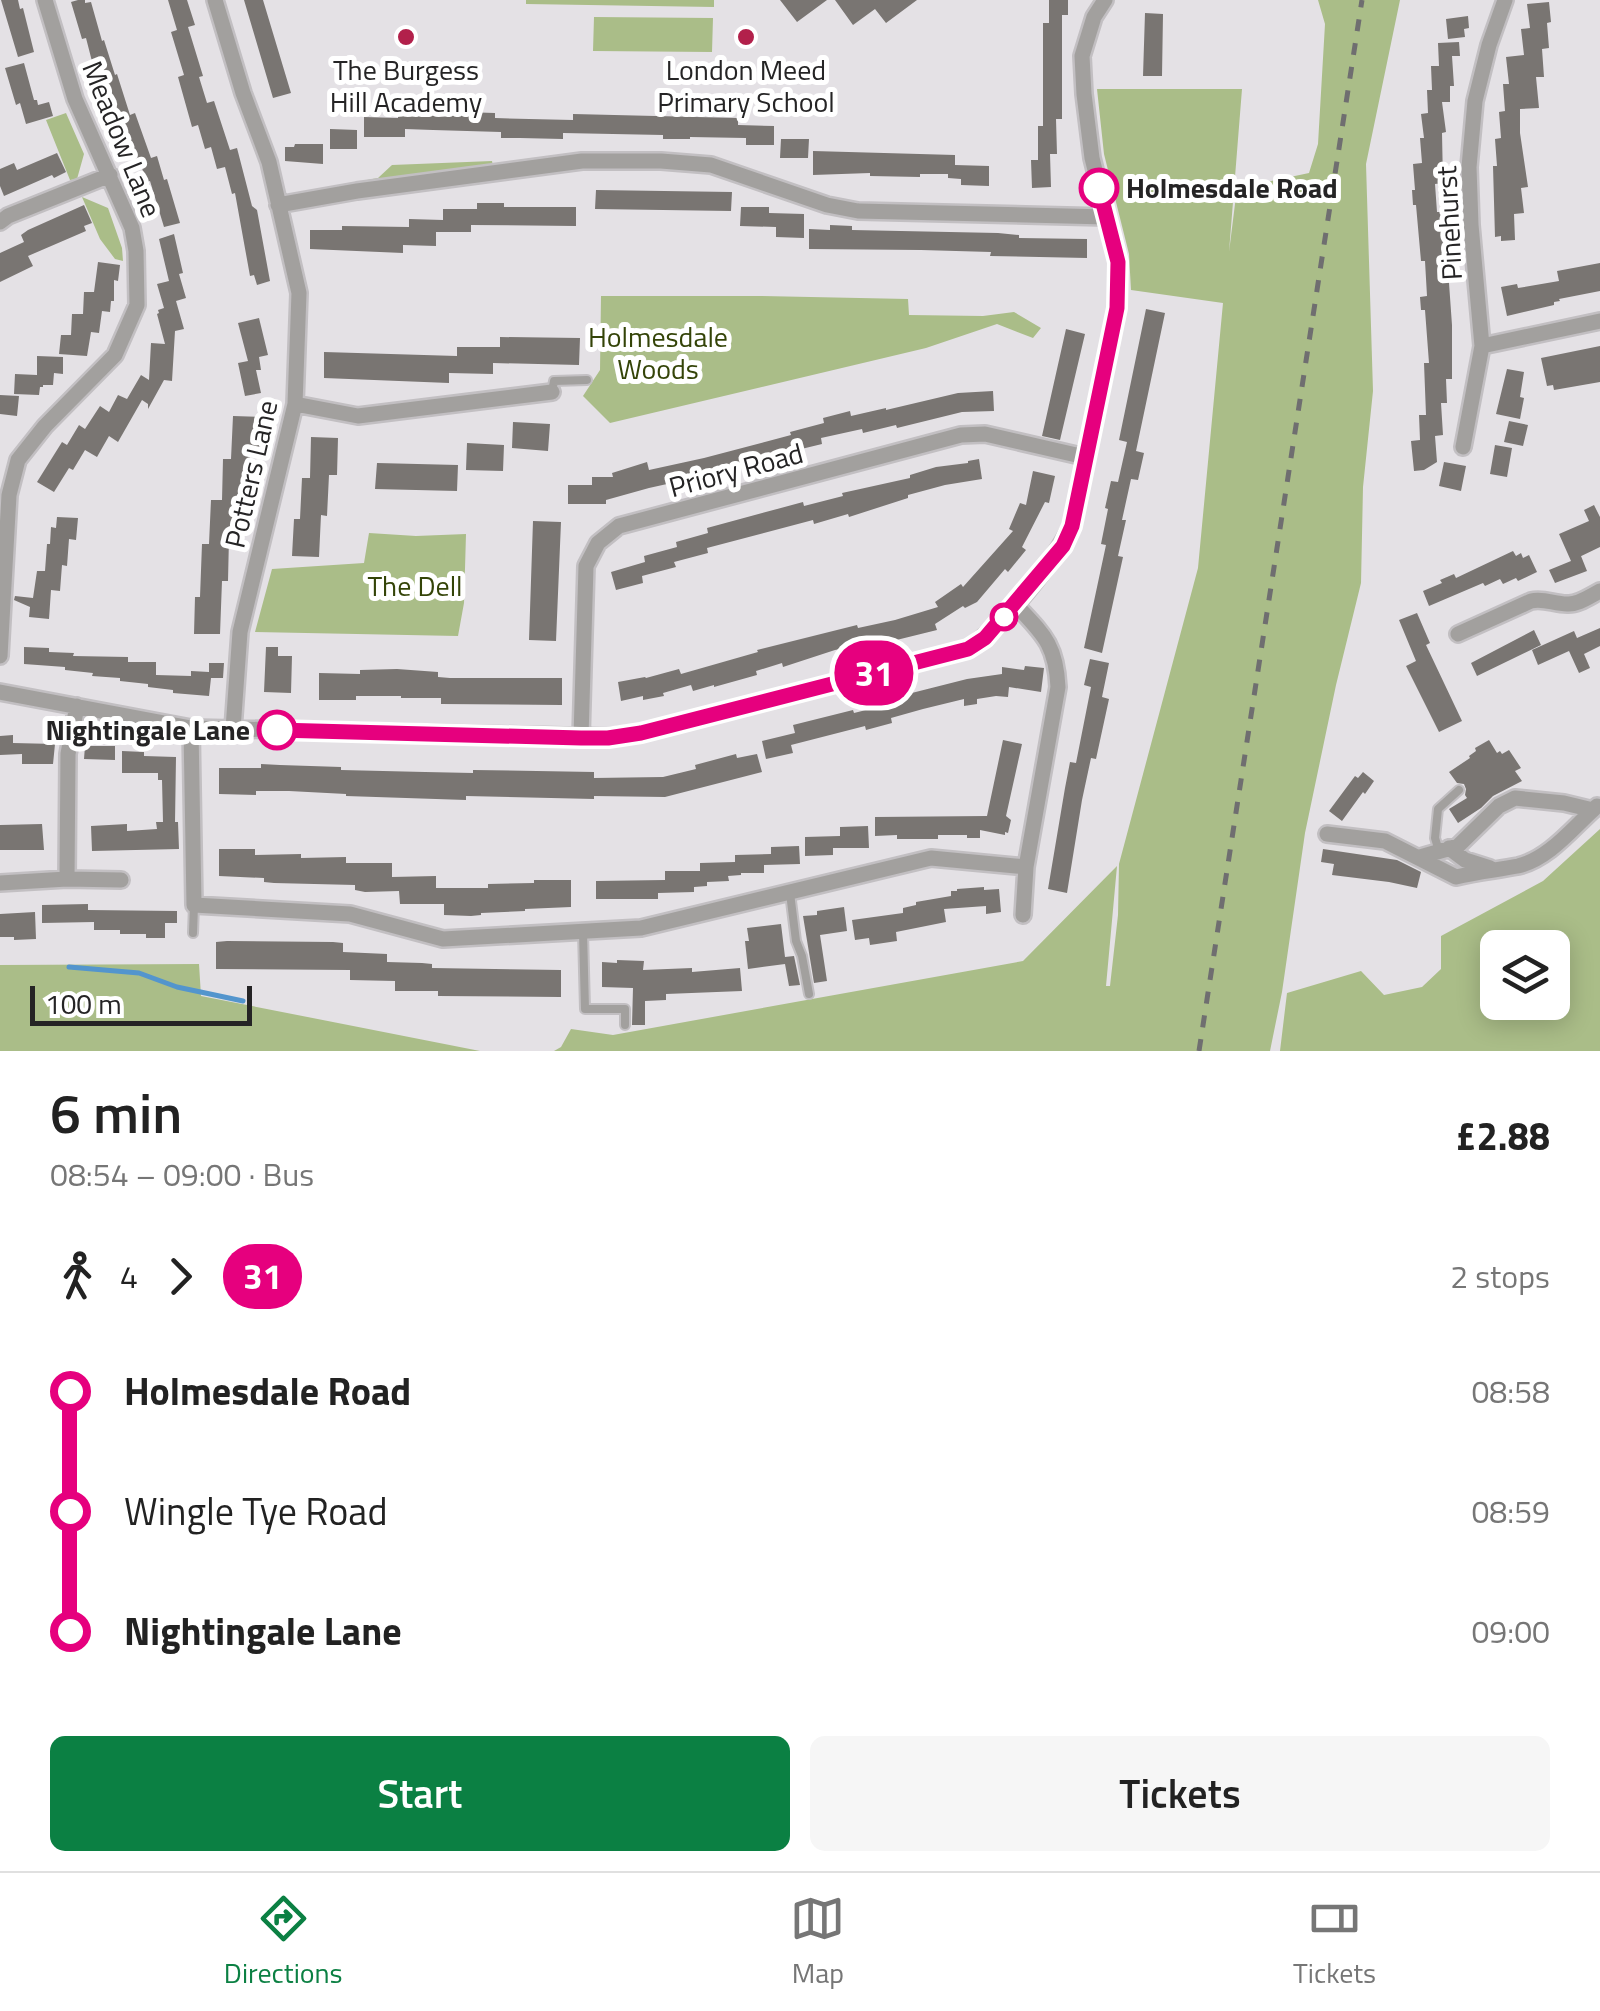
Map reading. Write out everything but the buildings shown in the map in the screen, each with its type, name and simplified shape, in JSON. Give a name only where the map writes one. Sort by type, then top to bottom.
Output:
[{"type":"street","name":"Meadow Lane","points":[[0,656],[9,495],[18,460],[45,426],[115,354],[137,304],[132,228],[75,98],[45,0]]},
{"type":"street","name":"Potters Lane","points":[[215,0],[269,162],[299,293],[295,404],[240,632],[233,730]]},
{"type":"street","points":[[0,692],[191,728],[608,738],[641,733],[968,649],[985,638],[1015,604],[1063,546],[1072,526],[1117,308],[1118,262],[1092,158],[1082,56],[1094,17],[1105,0]]},
{"type":"street","name":"Pinehurst","points":[[1464,446],[1482,346],[1469,167],[1475,102],[1505,0]]},
{"type":"street","points":[[278,205],[582,161],[661,161],[711,165],[827,205],[858,211],[1107,217]]},
{"type":"street","points":[[0,222],[110,174]]},
{"type":"street","points":[[1482,346],[1600,321]]},
{"type":"street","points":[[295,404],[358,416],[552,392]]},
{"type":"street","name":"Priory Road","points":[[581,738],[586,566],[598,543],[618,526],[961,435],[985,434],[1085,458]]},
{"type":"street","points":[[1458,634],[1531,601],[1576,603],[1600,591]]},
{"type":"street","points":[[1015,604],[1046,637],[1057,662],[1058,687],[1026,866],[1024,916]]},
{"type":"street","points":[[67,879],[68,754],[77,706]]},
{"type":"street","points":[[191,728],[194,905],[350,914],[443,939],[641,928],[932,858],[1026,866]]},
{"type":"street","points":[[1420,857],[1458,846],[1498,806],[1515,798],[1596,807]]},
{"type":"street","points":[[1327,834],[1385,841],[1456,877],[1520,865],[1546,852],[1596,807]]},
{"type":"street","points":[[1444,850],[1491,868]]},
{"type":"street","points":[[0,883],[122,880]]},
{"type":"lane","points":[[552,392],[554,381],[586,380]]},
{"type":"lane","points":[[1444,850],[1435,838],[1438,809],[1459,790]]},
{"type":"lane","points":[[790,893],[809,994]]},
{"type":"lane","points":[[193,933],[194,905]]},
{"type":"lane","points":[[583,932],[585,1009],[625,1009],[625,1025]]},
{"type":"green space","points":[[526,0],[714,0],[714,7],[526,4]]},
{"type":"green space","points":[[1318,0],[1400,0],[1366,164],[1373,391],[1363,487],[1361,583],[1305,833],[1270,1051],[554,1051],[561,1047],[571,1029],[613,1035],[1023,961],[1117,866],[1106,986],[1110,986],[1119,864],[1198,568],[1223,303],[1131,290],[1129,254],[1104,154],[1097,89],[1242,89],[1229,252],[1237,188],[1309,173],[1318,144],[1325,24]]},
{"type":"green space","points":[[594,17],[713,18],[712,52],[593,51]]},
{"type":"green space","points":[[66,113],[84,154],[77,179],[70,180],[46,120]]},
{"type":"green space","points":[[492,161],[493,166],[367,183],[392,165]]},
{"type":"green space","points":[[82,197],[108,208],[123,261],[115,259],[100,239]]},
{"type":"green space","name":"Holmesdale Woods","points":[[601,296],[908,299],[909,315],[983,316],[1014,312],[1041,328],[1033,338],[997,324],[926,348],[610,423],[583,396],[600,370]]},
{"type":"green space","name":"The Dell","points":[[369,533],[466,534],[464,603],[458,636],[255,632],[272,569],[364,563]]},
{"type":"green space","points":[[1600,829],[1600,1051],[1280,1051],[1287,993],[1361,971],[1384,995],[1422,987],[1441,969],[1441,936],[1543,881]]},
{"type":"green space","points":[[199,964],[201,996],[480,1051],[0,1051],[0,965]]},
{"type":"waterway","points":[[69,967],[139,973],[177,987],[243,1001]]},
{"type":"railway","points":[[1199,1051],[1362,0]]},
{"type":"bus line","name":"31","points":[[277,730],[608,738],[641,733],[968,649],[985,638],[1063,546],[1072,526],[1117,308],[1118,262],[1099,188]]},
{"type":"place","name":"The Burgess Hill Academy","points":[[406,37]]},
{"type":"place","name":"London Meed Primary School","points":[[746,37]]},
{"type":"place","name":"Holmesdale Road","points":[[1099,188]]},
{"type":"place","name":"Nightingale Lane","points":[[277,730]]}]
